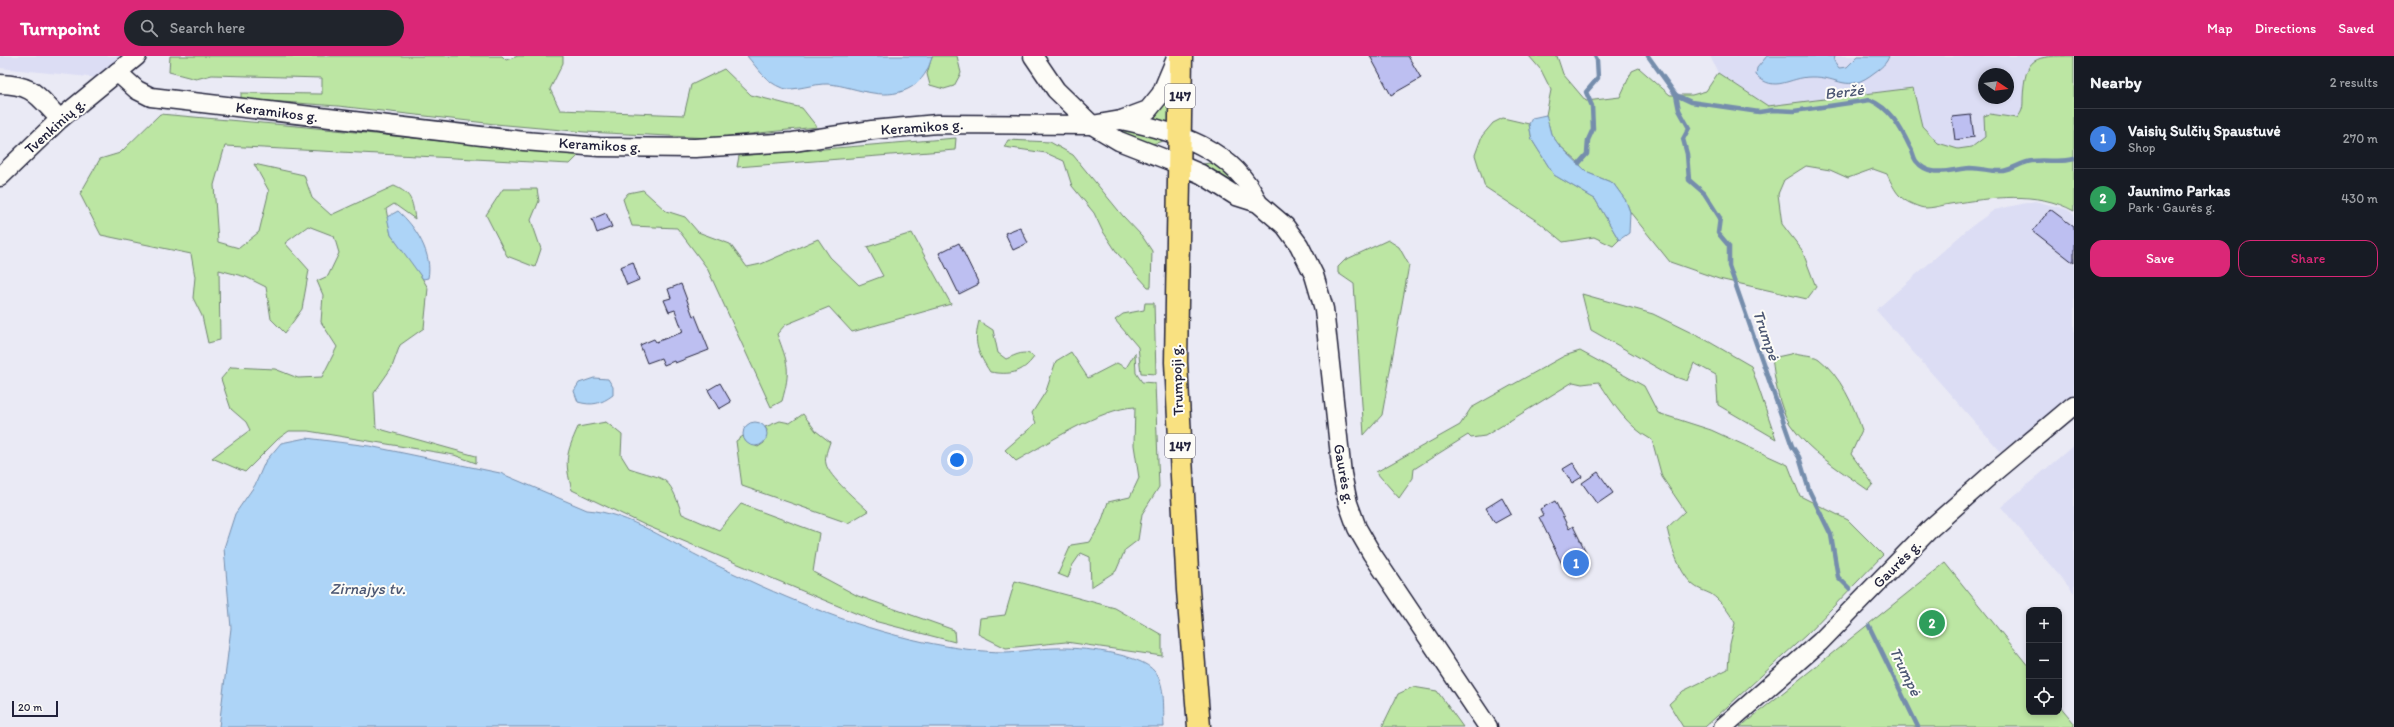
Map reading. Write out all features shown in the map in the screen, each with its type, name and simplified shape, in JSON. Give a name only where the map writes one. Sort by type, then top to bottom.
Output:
[{"type":"main road","name":"Trumpoji g.","points":[[1181,56],[1178,164],[1176,362],[1188,590],[1199,727]]},
{"type":"street","name":"Tvenkinių g.","points":[[0,177],[60,119],[138,56]]},
{"type":"street","points":[[1033,56],[1056,90],[1092,125]]},
{"type":"street","points":[[1122,120],[1148,110],[1161,94],[1177,56]]},
{"type":"street","name":"Keramikos g.","points":[[117,72],[137,90],[151,97],[524,140],[599,147],[695,148],[793,142],[872,130],[937,124],[1092,125],[1122,120]]},
{"type":"street","points":[[0,84],[20,85],[29,88],[60,119]]},
{"type":"street","name":"Gaurės g.","points":[[1122,120],[1156,127],[1201,145],[1222,158],[1250,185],[1258,203]]},
{"type":"street","name":"Gaurės g.","points":[[1092,125],[1120,141],[1201,174],[1236,196],[1258,203],[1285,226],[1299,245],[1314,275],[1324,309],[1342,474],[1348,503],[1357,528],[1372,554],[1488,727]]},
{"type":"street","name":"Gaurės g.","points":[[1723,727],[1820,642],[1932,528],[1993,473],[2074,405]]},
{"type":"shaded area","points":[[0,56],[137,56],[109,79],[0,68]]},
{"type":"shaded area","points":[[1710,56],[2061,56],[2038,58],[2024,76],[2023,112],[2017,118],[1990,114],[1985,137],[1972,147],[1958,149],[1938,143],[1922,126],[1913,88],[1768,106],[1718,73]]},
{"type":"shaded area","points":[[2035,201],[2066,209],[2074,214],[2074,393],[2001,452],[1876,310],[1968,229],[1994,210]]},
{"type":"shaded area","points":[[2074,445],[2074,593],[2001,507]]},
{"type":"green space","points":[[170,56],[502,56],[506,60],[518,56],[563,56],[563,63],[550,89],[560,110],[684,115],[691,85],[724,69],[751,95],[802,108],[817,127],[711,138],[585,132],[495,124],[338,106],[241,99],[241,93],[322,94],[322,78],[212,75],[196,79],[169,72]]},
{"type":"green space","points":[[932,56],[957,56],[961,73],[954,86],[944,89],[930,85],[927,74]]},
{"type":"green space","points":[[1529,56],[1557,56],[1563,74],[1586,101],[1620,97],[1632,71],[1639,68],[1670,95],[1692,95],[1706,91],[1718,73],[1768,106],[1913,88],[1922,126],[1938,143],[1958,149],[1972,147],[1985,137],[1984,116],[1990,114],[2017,118],[2022,109],[2026,74],[2029,66],[2034,61],[2049,57],[2074,56],[2074,211],[2059,204],[2044,200],[2013,197],[1923,208],[1907,202],[1899,195],[1887,174],[1873,169],[1848,178],[1830,170],[1806,166],[1784,180],[1778,194],[1782,224],[1802,250],[1816,287],[1807,299],[1719,279],[1670,262],[1630,212],[1626,201],[1613,183],[1588,173],[1559,145],[1551,134],[1546,115],[1551,90],[1541,70]]},
{"type":"green space","points":[[1170,97],[1169,123],[1148,119]]},
{"type":"green space","points":[[160,114],[296,126],[579,155],[570,164],[225,146],[214,185],[218,242],[239,248],[259,232],[269,191],[254,164],[304,175],[312,198],[331,215],[394,186],[408,195],[412,202],[415,219],[394,204],[386,209],[391,235],[412,261],[428,288],[424,328],[400,345],[392,367],[374,393],[376,428],[476,456],[476,463],[454,455],[308,431],[289,431],[278,439],[245,472],[212,458],[250,430],[246,422],[231,409],[221,379],[231,367],[275,369],[298,378],[322,377],[337,347],[321,322],[323,295],[317,281],[328,276],[339,253],[334,236],[308,226],[285,243],[309,270],[302,309],[285,333],[271,319],[266,287],[246,277],[219,270],[220,340],[208,343],[202,316],[193,298],[195,277],[191,254],[101,235],[80,194],[100,159],[120,153]]},
{"type":"green space","points":[[1503,118],[1529,124],[1532,140],[1554,175],[1595,199],[1619,240],[1613,246],[1594,237],[1563,242],[1540,223],[1485,187],[1475,155],[1482,136],[1493,123]]},
{"type":"green space","points":[[1118,128],[1159,137],[1163,141],[1152,144],[1118,131]]},
{"type":"green space","points":[[956,138],[955,150],[737,167],[739,156]]},
{"type":"green space","points":[[1008,140],[1050,142],[1073,155],[1123,216],[1142,236],[1152,251],[1151,287],[1148,287],[1118,254],[1102,230],[1094,213],[1072,186],[1064,161],[1046,153],[1004,147]]},
{"type":"green space","points":[[1210,163],[1221,167],[1246,193],[1205,167],[1203,164]]},
{"type":"green space","points":[[503,189],[537,189],[539,201],[531,220],[541,249],[535,267],[507,256],[486,215]]},
{"type":"green space","points":[[643,190],[666,211],[685,217],[698,232],[730,244],[747,267],[761,264],[818,239],[830,257],[859,285],[883,276],[867,247],[912,233],[951,304],[852,332],[829,307],[785,325],[777,334],[786,360],[787,381],[782,401],[771,407],[707,268],[677,228],[632,226],[623,199],[628,193]]},
{"type":"green space","points":[[1388,240],[1399,247],[1409,265],[1382,415],[1364,435],[1354,284],[1338,273],[1338,267],[1345,260]]},
{"type":"green space","points":[[1582,294],[1653,314],[1706,340],[1751,366],[1776,439],[1718,405],[1716,375],[1694,363],[1687,381],[1670,375],[1591,330]]},
{"type":"green space","points":[[1145,303],[1154,303],[1156,374],[1141,373],[1138,347],[1115,320],[1123,314],[1144,310]]},
{"type":"green space","points":[[979,321],[993,330],[998,353],[1006,359],[1017,354],[1024,353],[1034,357],[1025,367],[1015,372],[990,372],[982,359],[978,348],[976,336]]},
{"type":"green space","points":[[1580,351],[1644,386],[1658,413],[1711,430],[1788,465],[1800,496],[1848,520],[1883,555],[1806,635],[1705,727],[1683,727],[1669,704],[1683,691],[1728,669],[1730,644],[1735,623],[1718,600],[1711,594],[1694,586],[1679,565],[1667,528],[1685,511],[1662,477],[1652,440],[1643,435],[1628,422],[1599,382],[1582,384],[1573,382],[1485,436],[1471,438],[1468,435],[1414,469],[1413,478],[1399,498],[1376,472],[1460,425],[1471,408],[1564,356]]},
{"type":"green space","points":[[1071,352],[1088,378],[1117,363],[1126,368],[1135,353],[1136,373],[1142,382],[1155,383],[1159,487],[1142,514],[1138,540],[1125,550],[1116,571],[1091,587],[1090,557],[1081,553],[1072,566],[1068,578],[1058,574],[1071,545],[1090,542],[1101,523],[1108,502],[1130,497],[1139,478],[1134,445],[1135,407],[1106,413],[1090,420],[1016,461],[1005,450],[1036,423],[1032,413],[1046,391],[1056,361]]},
{"type":"green space","points":[[1795,353],[1819,359],[1840,382],[1855,411],[1862,430],[1851,454],[1873,484],[1868,490],[1816,452],[1798,434],[1786,417],[1778,392],[1772,358]]},
{"type":"green space","points":[[803,414],[816,431],[830,442],[826,453],[826,464],[832,475],[868,511],[848,523],[742,486],[736,441],[743,436],[746,442],[758,447],[764,443],[767,430],[765,427],[780,421],[790,423]]},
{"type":"green space","points":[[606,422],[622,435],[621,455],[629,468],[659,477],[664,480],[673,491],[682,514],[719,530],[741,504],[819,533],[813,572],[858,596],[954,630],[955,642],[874,621],[645,525],[572,490],[567,464],[571,444],[578,427]]},
{"type":"green space","points":[[1945,563],[2026,663],[2026,715],[2062,715],[2062,709],[2074,723],[2074,727],[1740,727]]},
{"type":"green space","points":[[1015,581],[1115,608],[1162,635],[1162,656],[1066,642],[1006,648],[978,634],[980,618],[1005,615]]},
{"type":"green space","points":[[1413,687],[1437,691],[1463,727],[1382,727],[1398,694]]},
{"type":"water","points":[[747,56],[932,56],[929,66],[918,82],[903,91],[884,94],[828,84],[792,89],[782,88],[767,79]]},
{"type":"water","points":[[1767,56],[1835,56],[1834,61],[1839,68],[1847,67],[1858,56],[1889,56],[1879,69],[1865,79],[1857,82],[1843,83],[1821,77],[1811,77],[1776,84],[1763,81],[1756,75],[1757,68]]},
{"type":"water","points":[[1546,115],[1551,134],[1559,145],[1588,173],[1613,183],[1626,201],[1630,212],[1629,233],[1619,240],[1595,199],[1554,175],[1532,140],[1529,124],[1532,118]]},
{"type":"water","points":[[398,211],[405,217],[422,242],[428,260],[428,278],[423,279],[391,235],[387,217]]},
{"type":"water","points":[[594,378],[608,379],[613,387],[613,395],[592,404],[578,402],[574,391],[579,383]]},
{"type":"water","points":[[755,422],[764,425],[767,434],[764,443],[755,446],[746,443],[743,434],[746,425]]},
{"type":"water","name":"Zirnajys tv.","points":[[306,438],[369,446],[500,473],[587,510],[603,512],[634,523],[760,586],[841,618],[896,635],[934,644],[975,650],[1006,652],[1065,648],[1108,652],[1137,660],[1148,665],[1159,677],[1163,698],[1164,727],[219,727],[231,628],[224,548],[235,514],[255,485],[265,462],[281,443]]},
{"type":"building","points":[[1370,56],[1408,56],[1421,78],[1391,95]]},
{"type":"building","points":[[1971,115],[1974,137],[1955,140],[1952,117]]},
{"type":"building","points":[[2050,209],[2074,227],[2074,263],[2033,231]]},
{"type":"building","points":[[606,213],[612,227],[597,233],[592,219]]},
{"type":"building","points":[[1020,227],[1028,243],[1013,250],[1005,233]]},
{"type":"building","points":[[959,243],[979,284],[959,294],[939,253]]},
{"type":"building","points":[[633,262],[639,280],[627,285],[620,267]]},
{"type":"building","points":[[681,284],[693,316],[695,315],[709,350],[675,363],[674,361],[664,365],[661,358],[647,363],[640,345],[654,339],[656,342],[683,332],[675,310],[669,312],[664,300],[671,298],[668,289]]},
{"type":"building","points":[[720,383],[731,402],[719,409],[708,390]]},
{"type":"building","points":[[1573,463],[1582,477],[1572,483],[1563,469]]},
{"type":"building","points":[[1598,472],[1613,493],[1597,504],[1582,483]]},
{"type":"building","points":[[1502,498],[1511,514],[1495,523],[1486,508]]},
{"type":"building","points":[[1555,501],[1569,529],[1573,526],[1586,552],[1562,564],[1539,517],[1543,515],[1540,509]]},
{"type":"waterway","points":[[1579,163],[1587,154],[1588,140],[1593,129],[1592,106],[1586,92],[1598,78],[1597,60],[1595,56]]},
{"type":"waterway","name":"Beržė","points":[[1648,56],[1676,95],[1691,102],[1759,112],[1773,110],[1794,111],[1870,100],[1883,108],[1894,119],[1907,140],[1914,158],[1922,167],[1928,170],[1942,172],[1970,168],[2003,171],[2032,161],[2064,161],[2074,159]]},
{"type":"waterway","name":"Trumpė","points":[[1676,95],[1679,110],[1689,128],[1683,139],[1687,154],[1689,180],[1704,193],[1720,218],[1718,233],[1729,246],[1729,266],[1792,446],[1799,457],[1809,490],[1831,535],[1838,577],[1850,589]]},
{"type":"waterway","name":"Trumpė","points":[[1869,626],[1918,727]]},
{"type":"place","name":"Vaisių Sulčių Spaustuvė","points":[[1576,563]]},
{"type":"place","name":"Jaunimo Parkas","points":[[1932,623]]}]
